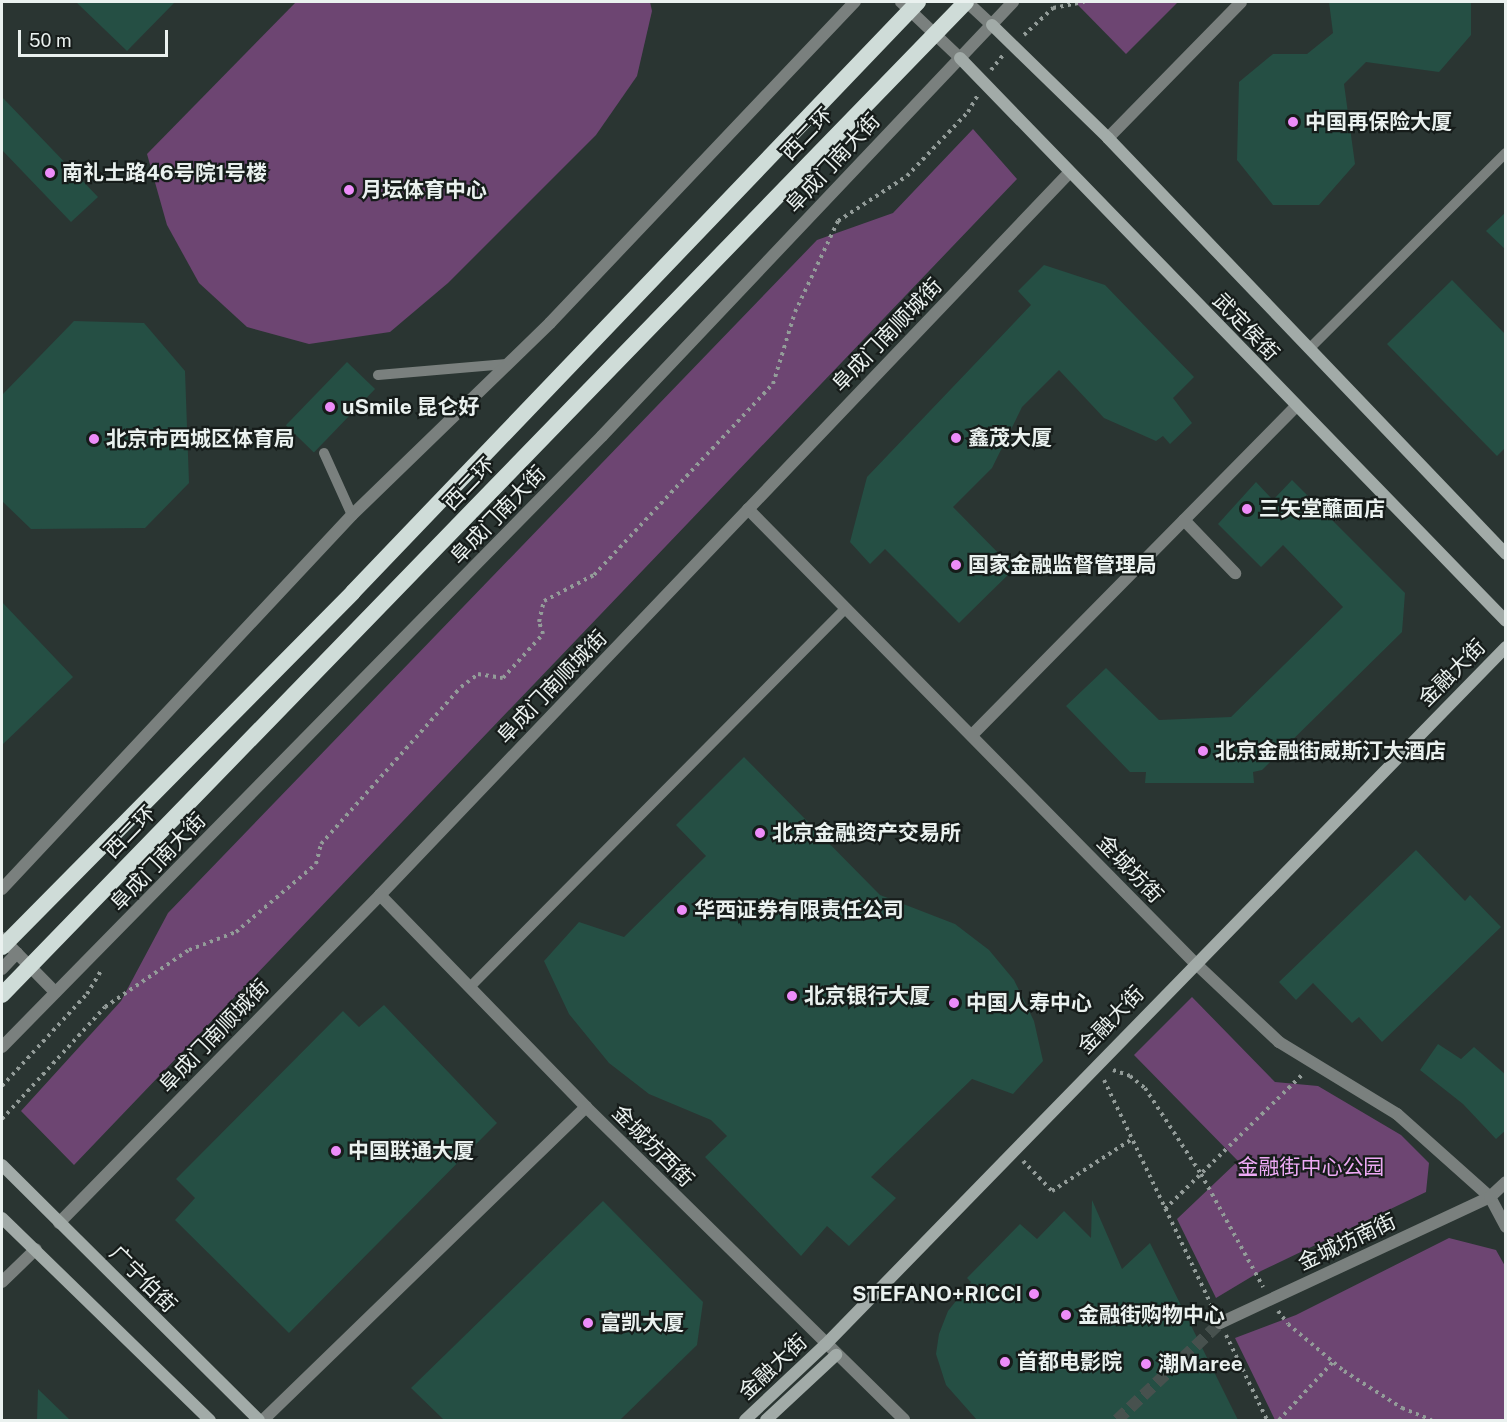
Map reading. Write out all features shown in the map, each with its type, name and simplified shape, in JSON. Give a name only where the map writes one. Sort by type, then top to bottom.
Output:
[{"type":"highway","name":"西二环","points":[[9,950],[918,2]]},
{"type":"highway","name":"西二环","points":[[2,995],[967,2]]},
{"type":"main road","name":"武定侯街","points":[[992,25],[1108,138],[1506,554]]},
{"type":"main road","name":"武定侯街","points":[[960,58],[1069,173],[1506,621]]},
{"type":"main road","name":"金融大街","points":[[745,1420],[825,1345],[1194,962],[1506,647]]},
{"type":"main road","name":"广宁伯街","points":[[2,1165],[259,1420]]},
{"type":"main road","points":[[2,1218],[210,1420]]},
{"type":"main road","points":[[766,1420],[836,1355]]},
{"type":"street","points":[[2,889],[352,515],[507,364],[855,2]]},
{"type":"street","points":[[901,2],[960,58]]},
{"type":"street","points":[[967,2],[992,25]]},
{"type":"street","name":"阜成门南大街","points":[[2,1047],[602,436],[1013,2]]},
{"type":"street","points":[[1108,138],[1241,2]]},
{"type":"street","name":"阜成门南顺城街","points":[[59,1223],[380,895],[1069,173]]},
{"type":"street","points":[[972,735],[1296,406]]},
{"type":"street","name":"金城坊街","points":[[748,510],[1194,962],[1279,1042],[1397,1114],[1490,1197],[1506,1227]]},
{"type":"street","points":[[1184,520],[1235,573]]},
{"type":"street","name":"金城坊西街","points":[[380,895],[586,1107],[903,1420]]},
{"type":"street","points":[[2,937],[9,950],[55,992]]},
{"type":"street","points":[[2,969],[9,950]]},
{"type":"street","points":[[263,1420],[586,1107]]},
{"type":"street","name":"金城坊南街","points":[[1220,1323],[1490,1197],[1506,1182]]},
{"type":"street","points":[[2,1282],[36,1249]]},
{"type":"lane","points":[[1310,348],[1506,153]]},
{"type":"lane","points":[[378,375],[507,364]]},
{"type":"lane","points":[[324,453],[352,515]]},
{"type":"lane","points":[[470,987],[846,608]]},
{"type":"path","points":[[2,1119],[105,1007],[189,950],[236,932],[315,864],[321,844],[461,687],[477,674],[503,678],[543,634],[539,622],[544,601],[594,575],[773,384],[795,312],[838,221],[907,176],[968,112],[995,62],[1053,8],[1084,2]]},
{"type":"path","points":[[2,1086],[87,994],[104,966]]},
{"type":"path","points":[[1096,1064],[1267,1420]]},
{"type":"path","points":[[1096,1064],[1130,1076],[1145,1088],[1201,1174],[1270,1299],[1288,1324],[1333,1362],[1372,1390],[1432,1420]]},
{"type":"path","points":[[1165,1209],[1314,1064]]},
{"type":"path","points":[[1013,1151],[1052,1191],[1132,1139]]},
{"type":"path","points":[[1279,1420],[1333,1362]]},
{"type":"path","points":[[1416,1420],[1423,1417]]},
{"type":"green space","name":"月坛体育中心","points":[[296,2],[650,2],[652,11],[637,76],[596,135],[448,283],[390,332],[309,344],[247,327],[199,283],[167,225],[147,154]]},
{"type":"green space","points":[[1075,2],[1178,2],[1126,54]]},
{"type":"green space","points":[[973,129],[1017,179],[74,1165],[21,1111],[121,1001],[168,913],[817,240],[893,213]]},
{"type":"green space","name":"金融街中心公园","points":[[1192,997],[1275,1082],[1318,1086],[1401,1135],[1429,1163],[1426,1192],[1261,1271],[1216,1298],[1177,1219],[1238,1161],[1134,1055]]},
{"type":"green space","points":[[1449,1238],[1496,1250],[1505,1266],[1505,1420],[1275,1420],[1235,1338],[1296,1315]]},
{"type":"building","points":[[76,2],[175,2],[127,51]]},
{"type":"building","name":"中国再保险大厦","points":[[1329,2],[1471,2],[1471,35],[1439,72],[1366,62],[1344,84],[1355,164],[1319,205],[1273,205],[1237,160],[1239,82],[1273,54],[1307,54],[1333,33]]},
{"type":"building","name":"南礼士路46号院1号楼","points":[[2,97],[98,197],[71,222],[2,150]]},
{"type":"building","points":[[1506,212],[1506,250],[1486,231]]},
{"type":"building","points":[[1044,265],[1105,285],[1194,377],[1173,398],[1192,423],[1170,444],[1163,436],[1156,441],[1104,418],[1059,370],[1022,407],[992,468],[953,507],[1014,569],[959,623],[885,549],[870,564],[850,542],[867,477],[1031,305],[1018,291]]},
{"type":"building","points":[[1452,280],[1506,335],[1506,447],[1497,456],[1387,344]]},
{"type":"building","name":"北京市西城区体育局","points":[[74,321],[144,323],[185,371],[189,483],[145,528],[31,529],[2,501],[2,395]]},
{"type":"building","name":"uSmile 昆仑好","points":[[347,362],[375,389],[314,452],[286,425]]},
{"type":"building","points":[[1292,480],[1405,593],[1402,632],[1262,770],[1253,772],[1254,783],[1145,783],[1146,772],[1130,772],[1066,706],[1106,668],[1159,720],[1231,717],[1343,607],[1283,545],[1261,567],[1218,524],[1256,482],[1273,500]]},
{"type":"building","points":[[2,602],[73,677],[2,745]]},
{"type":"building","name":"北京银行大厦","points":[[744,757],[880,895],[955,924],[989,950],[1014,980],[1034,1021],[1043,1061],[1013,1094],[972,1079],[871,1177],[896,1198],[849,1246],[827,1226],[801,1256],[705,1157],[727,1136],[711,1120],[649,1094],[609,1063],[569,1014],[544,961],[579,922],[624,937],[706,856],[676,825]]},
{"type":"building","points":[[1416,850],[1465,901],[1470,895],[1501,927],[1382,1042],[1359,1017],[1352,1023],[1313,983],[1296,1000],[1279,982]]},
{"type":"building","name":"中国联通大厦","points":[[384,1005],[497,1123],[289,1333],[175,1220],[195,1198],[176,1179],[343,1011],[359,1027]]},
{"type":"building","points":[[1438,1044],[1461,1059],[1474,1047],[1506,1075],[1506,1130],[1496,1139],[1463,1104],[1420,1070]]},
{"type":"building","name":"金融街购物中心","points":[[1092,1200],[1122,1269],[1150,1243],[1238,1420],[977,1420],[946,1385],[936,1354],[939,1334],[948,1311],[971,1282],[967,1278],[1020,1224],[1037,1239],[1064,1211],[1091,1238]]},
{"type":"building","name":"富凯大厦","points":[[603,1201],[703,1302],[697,1345],[620,1420],[444,1420],[411,1388]]},
{"type":"building","points":[[38,1389],[70,1420],[37,1420]]},
{"type":"tunnel","points":[[1117,1420],[1220,1323]]},
{"type":"place","name":"中国再保险大厦","points":[[1293,122]]},
{"type":"place","name":"南礼士路46号院1号楼","points":[[50,173]]},
{"type":"place","name":"月坛体育中心","points":[[349,190]]},
{"type":"place","name":"uSmile 昆仑好","points":[[330,407]]},
{"type":"place","name":"鑫茂大厦","points":[[956,438]]},
{"type":"place","name":"北京市西城区体育局","points":[[94,439]]},
{"type":"place","name":"三矢堂蘸面店","points":[[1247,509]]},
{"type":"place","name":"国家金融监督管理局","points":[[956,565]]},
{"type":"place","name":"北京金融街威斯汀大酒店","points":[[1203,751]]},
{"type":"place","name":"北京金融资产交易所","points":[[760,833]]},
{"type":"place","name":"华西证券有限责任公司","points":[[682,910]]},
{"type":"place","name":"北京银行大厦","points":[[792,996]]},
{"type":"place","name":"中国人寿中心","points":[[954,1003]]},
{"type":"place","name":"中国联通大厦","points":[[336,1151]]},
{"type":"place","name":"STEFANO+RICCI","points":[[1034,1294]]},
{"type":"place","name":"金融街购物中心","points":[[1066,1315]]},
{"type":"place","name":"富凯大厦","points":[[588,1323]]},
{"type":"place","name":"首都电影院","points":[[1005,1362]]},
{"type":"place","name":"潮Maree","points":[[1146,1364]]}]
